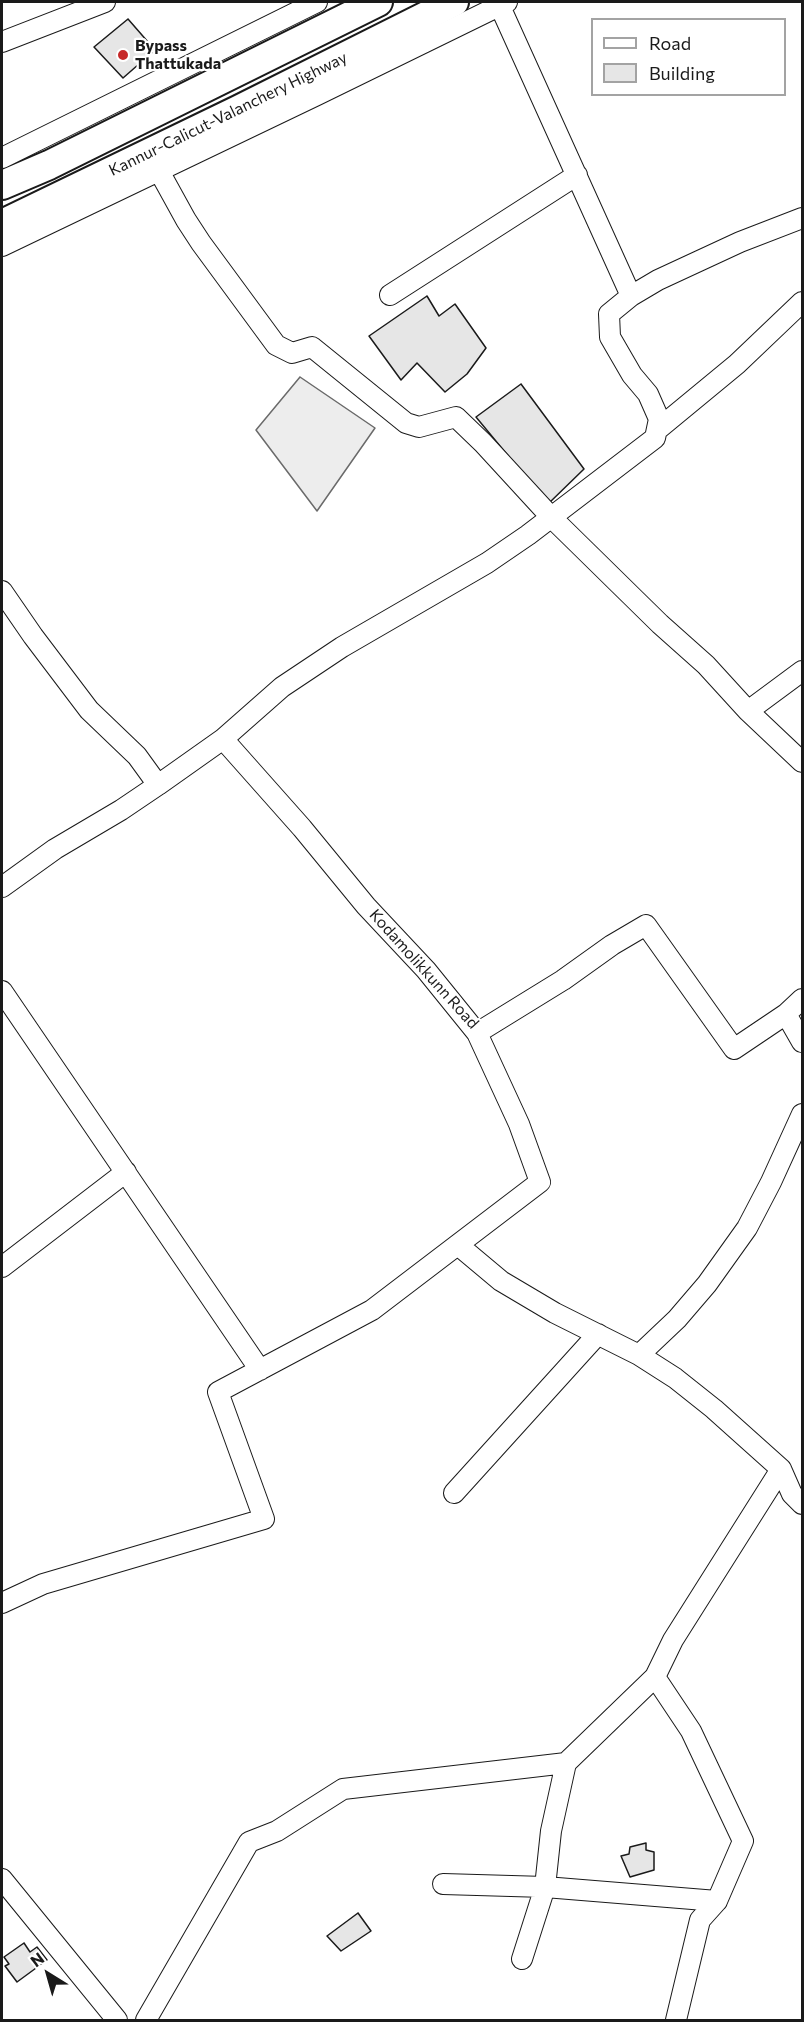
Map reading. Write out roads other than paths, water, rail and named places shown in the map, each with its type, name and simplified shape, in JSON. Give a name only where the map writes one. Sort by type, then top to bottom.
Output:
[{"type":"highway","name":"Kannur-Calicut-Valanchery Highway","points":[[2,185],[49,165],[378,2]]},
{"type":"highway","name":"Kannur-Calicut-Valanchery Highway","points":[[2,224],[454,2]]},
{"type":"street","points":[[2,42],[105,2]]},
{"type":"street","points":[[2,158],[317,2]]},
{"type":"street","points":[[2,246],[505,7],[631,296]]},
{"type":"street","points":[[159,171],[201,243],[276,345],[292,353],[312,347],[406,423],[419,427],[456,417],[551,517],[660,624],[706,664],[748,711],[802,762]]},
{"type":"street","points":[[390,295],[577,175]]},
{"type":"street","points":[[2,887],[55,849],[121,810],[223,740],[282,687],[342,647],[487,563],[647,445],[655,438],[659,418],[648,394],[632,375],[610,337],[609,314],[631,296],[658,280],[740,243],[802,219]]},
{"type":"street","points":[[657,430],[737,364],[802,302]]},
{"type":"street","points":[[2,591],[89,710],[137,756],[158,785]]},
{"type":"street","points":[[748,711],[802,671]]},
{"type":"street","name":"Kodamolikkunn Road","points":[[223,740],[302,828],[366,906],[426,970],[477,1033],[646,925],[670,962],[734,1049],[786,1014]]},
{"type":"street","points":[[2,991],[260,1370]]},
{"type":"street","points":[[802,999],[786,1014],[802,1042]]},
{"type":"street","points":[[2,1603],[43,1584],[264,1519],[218,1392],[372,1310],[540,1182],[519,1124],[477,1033]]},
{"type":"street","points":[[639,1355],[707,1284],[747,1228],[802,1114]]},
{"type":"street","points":[[2,1267],[126,1172]]},
{"type":"street","points":[[458,1245],[501,1281],[555,1313],[639,1355],[675,1378],[714,1409],[781,1469],[792,1494],[802,1504]]},
{"type":"street","points":[[454,1493],[598,1334]]},
{"type":"street","points":[[522,1959],[545,1887],[551,1832],[566,1763],[654,1677],[673,1640],[781,1469]]},
{"type":"street","points":[[654,1677],[691,1731],[743,1841],[717,1901],[700,1920],[676,2020]]},
{"type":"street","points":[[146,2020],[249,1842],[277,1831],[343,1789],[566,1763]]},
{"type":"street","points":[[2,1879],[117,2020]]},
{"type":"street","points":[[443,1884],[545,1887],[717,1901]]},
{"type":"place","name":"Bypass Thattukada","points":[[123,55]]}]
